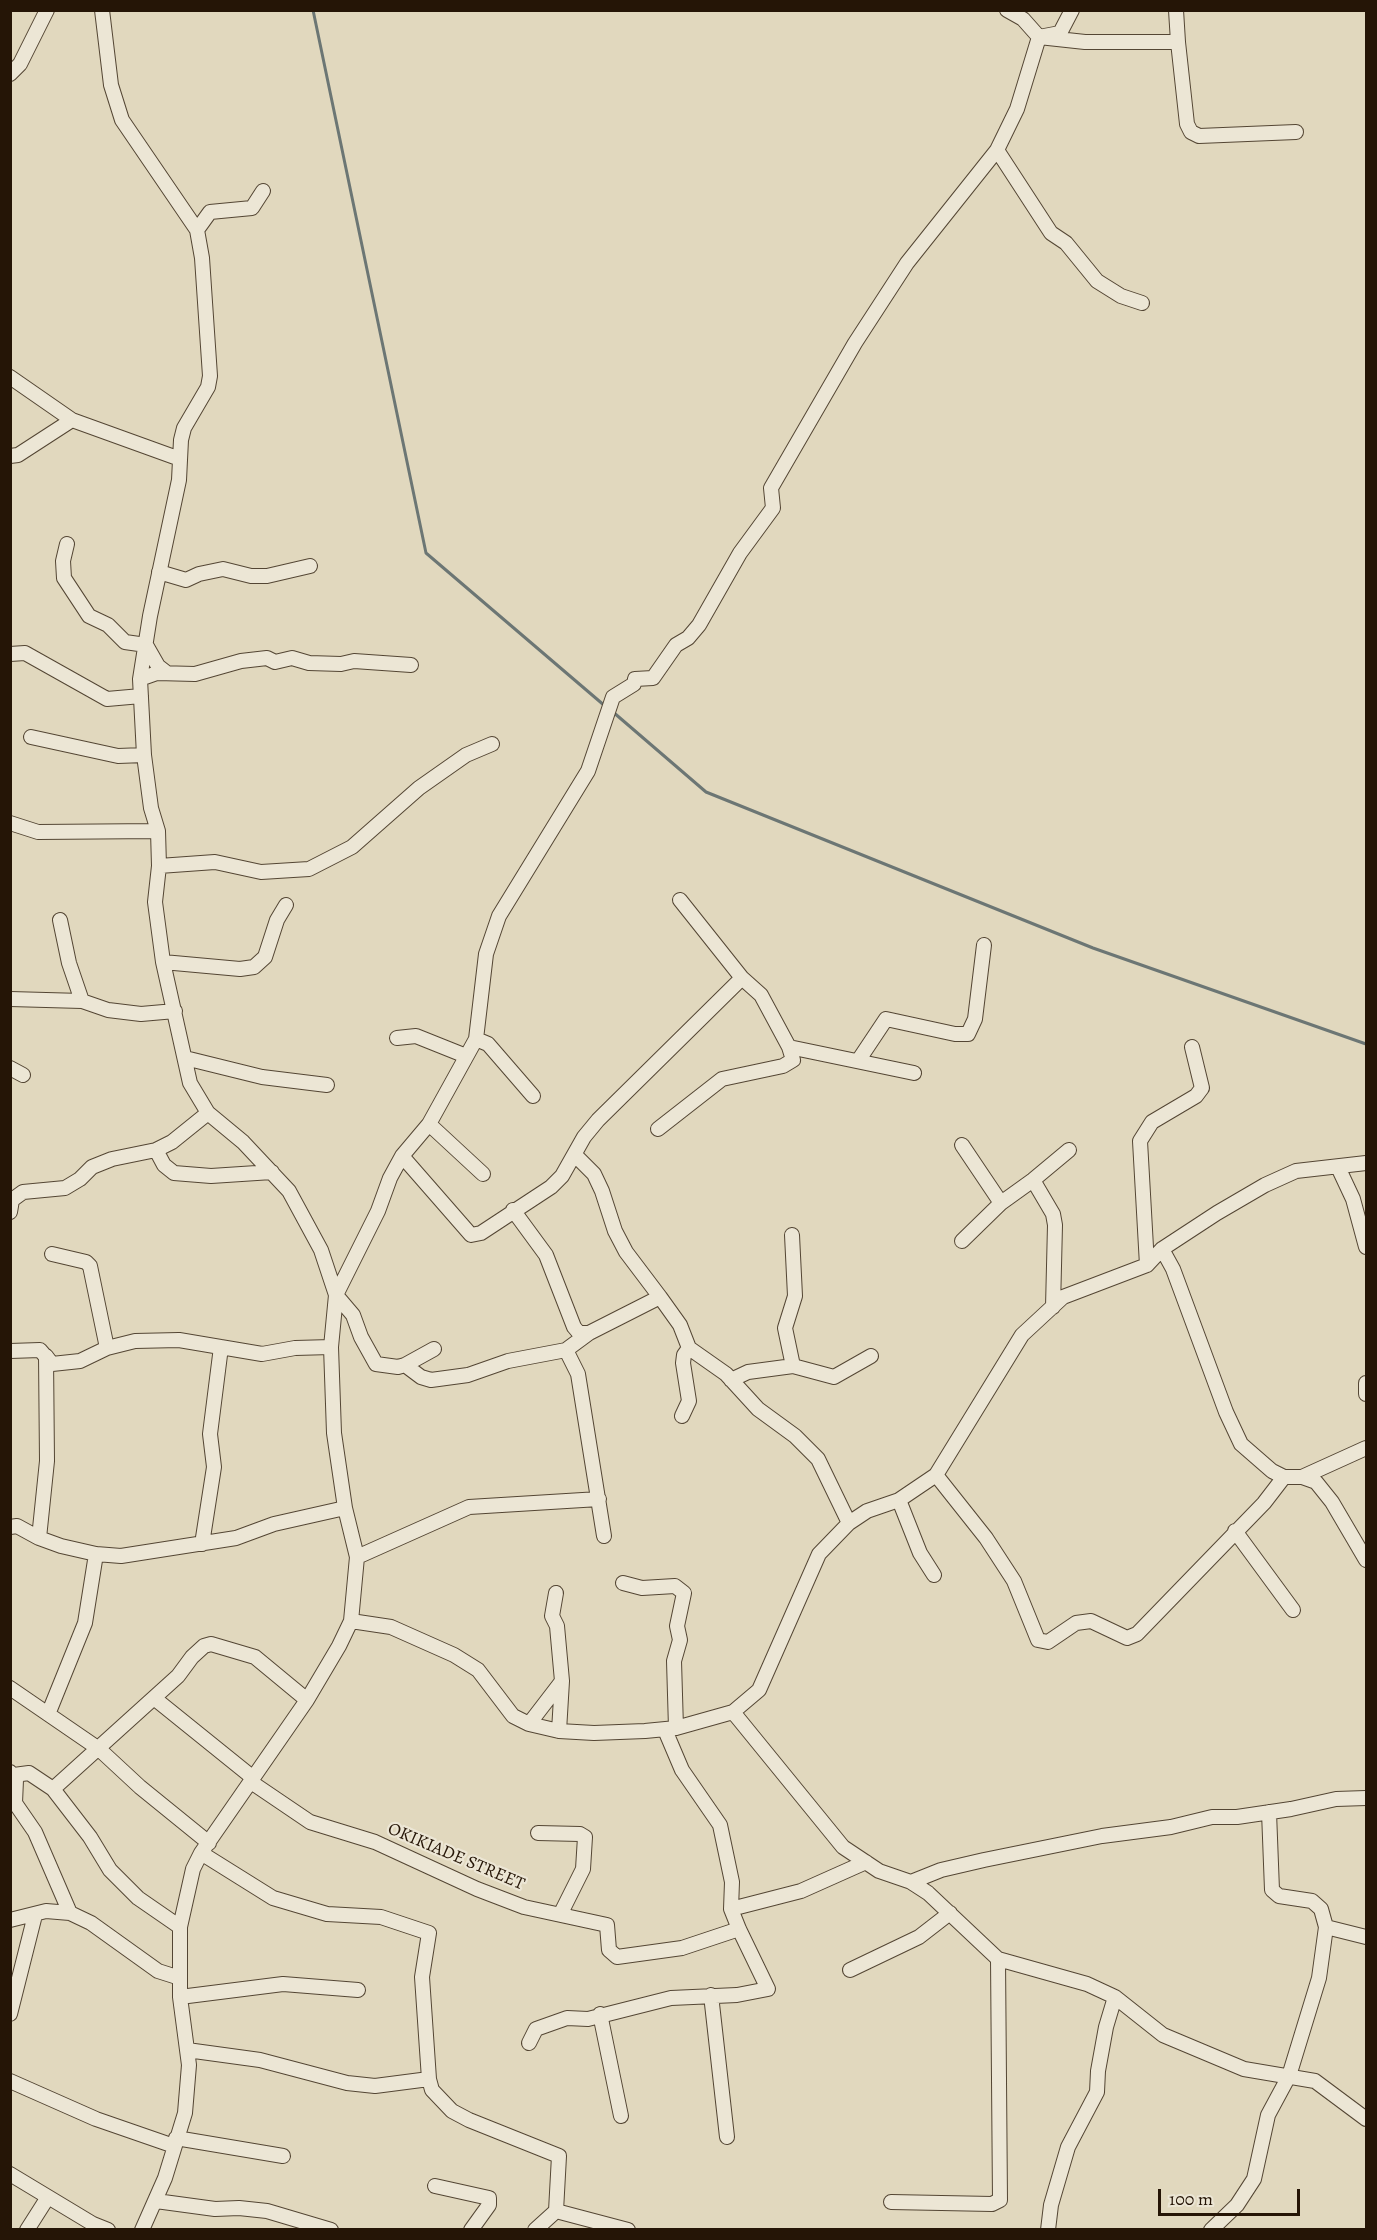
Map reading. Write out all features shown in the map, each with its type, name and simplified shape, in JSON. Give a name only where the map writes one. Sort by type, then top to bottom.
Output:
[{"type":"street","points":[[10,74],[20,63],[47,10]]},
{"type":"street","points":[[102,10],[111,85],[122,120],[197,230],[202,258],[210,376],[208,387],[184,428],[179,480],[159,572],[140,679],[144,755],[151,808],[158,831],[159,866],[155,902],[163,962],[190,1083],[208,1113],[273,1172],[303,1212],[321,1250],[336,1295],[353,1316],[361,1337],[376,1364],[398,1368],[434,1349]]},
{"type":"street","points":[[1008,10],[1023,19],[1039,37],[1084,42],[1158,40],[1178,42]]},
{"type":"street","points":[[1039,37],[1060,33],[1072,10]]},
{"type":"street","points":[[1158,40],[1176,15]]},
{"type":"street","points":[[1176,15],[1187,124],[1191,132],[1198,136],[1296,132]]},
{"type":"street","points":[[141,2229],[156,2201],[188,2094],[189,2065],[180,1996],[180,1927],[186,1891],[205,1848],[307,1700],[351,1621],[357,1557],[345,1508],[334,1433],[331,1347],[336,1295],[402,1156],[429,1124],[476,1039],[486,954],[499,916],[588,771],[613,697],[634,684],[635,679],[653,678],[676,645],[688,638],[699,625],[740,553],[773,508],[771,488],[855,343],[907,262],[997,150],[1017,109],[1039,37]]},
{"type":"street","points":[[997,150],[1051,233],[1066,243],[1097,281],[1121,296],[1142,303]]},
{"type":"street","points":[[197,230],[210,212],[252,208],[263,191]]},
{"type":"street","points":[[10,377],[72,420],[180,459]]},
{"type":"street","points":[[10,456],[18,455],[72,420]]},
{"type":"street","points":[[68,544],[63,561],[64,578],[89,616],[108,625],[125,642],[146,645]]},
{"type":"street","points":[[159,572],[186,580],[199,574],[223,569],[251,576],[267,576],[310,566]]},
{"type":"street","points":[[146,645],[158,666],[167,673]]},
{"type":"street","points":[[10,654],[25,653],[107,699],[141,696]]},
{"type":"street","points":[[140,679],[157,673],[195,674],[267,658],[275,662],[292,658],[309,663],[341,664],[354,661],[411,665]]},
{"type":"street","points":[[31,737],[118,756],[144,755]]},
{"type":"street","points":[[159,866],[215,862],[261,872],[309,869],[352,847],[418,788],[466,754],[492,744]]},
{"type":"street","points":[[10,823],[38,832],[158,831]]},
{"type":"street","points":[[658,1129],[722,1079],[783,1066],[793,1060],[789,1047],[761,995],[742,978],[680,900]]},
{"type":"street","points":[[163,962],[240,969],[254,967],[265,957],[277,920],[286,905]]},
{"type":"street","points":[[60,920],[69,963],[82,1001]]},
{"type":"street","points":[[858,1061],[886,1019],[955,1034],[968,1034],[975,1019],[984,945]]},
{"type":"street","points":[[402,1156],[471,1235],[481,1233],[551,1187],[598,1120],[742,978]]},
{"type":"street","points":[[10,999],[82,1001],[108,1010],[141,1014],[175,1011]]},
{"type":"street","points":[[397,1038],[416,1036],[465,1056]]},
{"type":"street","points":[[476,1039],[488,1044],[533,1096]]},
{"type":"street","points":[[789,1047],[914,1073]]},
{"type":"street","points":[[1147,1265],[1140,1141],[1143,1132],[1152,1122],[1196,1096],[1202,1088],[1192,1047]]},
{"type":"street","points":[[185,1058],[262,1077],[327,1085]]},
{"type":"street","points":[[10,1212],[12,1200],[23,1192],[65,1188],[80,1179],[92,1167],[112,1159],[156,1150],[171,1142],[208,1113]]},
{"type":"street","points":[[429,1124],[483,1174]]},
{"type":"street","points":[[962,1145],[1001,1203]]},
{"type":"street","points":[[962,1241],[1001,1203],[1070,1149]]},
{"type":"street","points":[[156,1150],[164,1165],[174,1173],[211,1176],[273,1172]]},
{"type":"street","points":[[575,1155],[594,1174],[615,1231],[626,1252],[680,1325],[689,1348],[731,1380],[758,1409],[795,1436],[818,1459],[849,1523]]},
{"type":"street","points":[[351,1621],[391,1627],[454,1655],[478,1670],[513,1716],[529,1724],[559,1731],[594,1733],[670,1729],[734,1712],[759,1690],[819,1554],[849,1523],[867,1511],[899,1500],[936,1475],[975,1415],[1022,1335],[1063,1297],[1147,1265],[1162,1249],[1265,1185],[1296,1171],[1366,1163]]},
{"type":"street","points":[[1338,1167],[1353,1199],[1366,1247]]},
{"type":"street","points":[[1033,1180],[1053,1214],[1055,1225],[1053,1307]]},
{"type":"street","points":[[513,1210],[546,1255],[573,1327],[579,1333],[589,1333]]},
{"type":"street","points":[[792,1235],[795,1296],[785,1328],[794,1366]]},
{"type":"street","points":[[1162,1249],[1181,1288],[1226,1412],[1241,1444],[1272,1471],[1284,1477],[1302,1477],[1316,1482],[1332,1502],[1366,1560]]},
{"type":"street","points":[[52,1254],[86,1262],[90,1266],[107,1348]]},
{"type":"street","points":[[405,1365],[421,1377],[440,1379],[468,1375],[508,1361],[566,1350],[589,1333],[660,1297]]},
{"type":"street","points":[[52,1364],[80,1360],[107,1348],[135,1341],[179,1340],[262,1354],[295,1348],[331,1347]]},
{"type":"street","points":[[202,1544],[214,1467],[210,1434],[221,1347]]},
{"type":"street","points":[[682,1416],[689,1401],[683,1363],[684,1355],[689,1348]]},
{"type":"street","points":[[10,1351],[40,1350],[52,1364]]},
{"type":"street","points":[[566,1350],[578,1374],[604,1536]]},
{"type":"street","points":[[39,1538],[47,1461],[45,1356],[52,1364]]},
{"type":"street","points":[[731,1380],[748,1372],[794,1366],[810,1368],[834,1377],[871,1356]]},
{"type":"street","points":[[1366,1383],[1366,1394]]},
{"type":"street","points":[[1302,1477],[1366,1448]]},
{"type":"street","points":[[936,1475],[986,1538],[1014,1581],[1038,1640],[1048,1642],[1076,1623],[1091,1621],[1127,1638],[1137,1634],[1234,1531],[1264,1503],[1284,1477]]},
{"type":"street","points":[[357,1557],[469,1507],[599,1499]]},
{"type":"street","points":[[899,1500],[920,1553],[934,1575]]},
{"type":"street","points":[[10,1527],[17,1526],[39,1538],[96,1554],[121,1556],[236,1538],[274,1524],[345,1508]]},
{"type":"street","points":[[1234,1531],[1293,1610]]},
{"type":"street","points":[[49,1712],[85,1623],[96,1554]]},
{"type":"street","points":[[529,2043],[532,2034],[540,2027],[567,2018],[588,2019],[600,2014],[671,1998],[745,1994],[768,1989],[738,1929],[732,1909],[732,1882],[720,1825],[682,1770],[670,1729],[674,1661],[680,1640],[677,1626],[684,1593],[675,1586],[642,1588],[623,1583]]},
{"type":"street","points":[[555,1593],[552,1616],[557,1626],[562,1682],[559,1731]]},
{"type":"street","points":[[53,1789],[178,1676],[192,1657],[204,1646],[211,1644],[255,1657],[307,1700]]},
{"type":"street","points":[[529,1724],[562,1682]]},
{"type":"street","points":[[10,1688],[49,1712],[99,1749],[205,1848],[273,1898],[327,1914],[381,1917],[402,1922],[429,1933],[422,1977],[429,2079],[432,2090],[452,2110],[469,2120],[560,2156],[556,2211],[535,2229]]},
{"type":"street","name":"OKIKIADE STREET","points":[[154,1698],[252,1779],[310,1822],[375,1842],[477,1889],[524,1906],[607,1925],[609,1950],[617,1957],[682,1948],[738,1929]]},
{"type":"street","points":[[734,1712],[843,1847],[879,1871],[911,1882],[928,1893],[998,1959],[1087,1984],[1115,1997],[1163,2035],[1199,2048],[1244,2069],[1315,2081],[1366,2119]]},
{"type":"street","points":[[70,1913],[35,1832],[15,1803],[12,1773],[29,1773],[53,1789],[90,1837],[110,1870],[138,1898],[180,1927]]},
{"type":"street","points":[[911,1882],[941,1870],[1102,1836],[1170,1827],[1212,1817],[1269,1812],[1336,1799],[1366,1798]]},
{"type":"street","points":[[1211,2229],[1236,2205],[1254,2179],[1268,2115],[1289,2076],[1319,1978],[1326,1927],[1322,1909],[1312,1901],[1279,1896],[1272,1890],[1269,1812]]},
{"type":"street","points":[[538,1833],[580,1834],[585,1837],[583,1869],[561,1913]]},
{"type":"street","points":[[732,1909],[801,1891],[866,1862]]},
{"type":"street","points":[[10,1920],[46,1911],[70,1913],[91,1923],[158,1971],[180,1978]]},
{"type":"street","points":[[850,1970],[919,1937],[950,1912]]},
{"type":"street","points":[[10,2014],[34,1915]]},
{"type":"street","points":[[1326,1927],[1366,1937]]},
{"type":"street","points":[[891,2202],[992,2204],[1000,2200],[998,1959]]},
{"type":"street","points":[[180,1996],[283,1984],[358,1990]]},
{"type":"street","points":[[711,1995],[727,2137]]},
{"type":"street","points":[[1048,2229],[1051,2205],[1068,2147],[1097,2092],[1106,2026],[1115,1997]]},
{"type":"street","points":[[600,2014],[621,2116]]},
{"type":"street","points":[[187,2050],[260,2060],[347,2084],[375,2086],[429,2079]]},
{"type":"street","points":[[10,2081],[96,2119],[175,2142],[283,2156]]},
{"type":"street","points":[[10,2174],[93,2224],[108,2229]]},
{"type":"street","points":[[435,2186],[489,2198],[489,2205],[471,2229]]},
{"type":"street","points":[[27,2229],[48,2198]]},
{"type":"street","points":[[156,2201],[204,2208],[267,2211],[331,2229]]},
{"type":"street","points":[[556,2211],[629,2229]]},
{"type":"waterway","points":[[313,10],[426,553],[605,706]]},
{"type":"waterway","points":[[613,712],[706,792],[1093,948],[1366,1044]]}]
